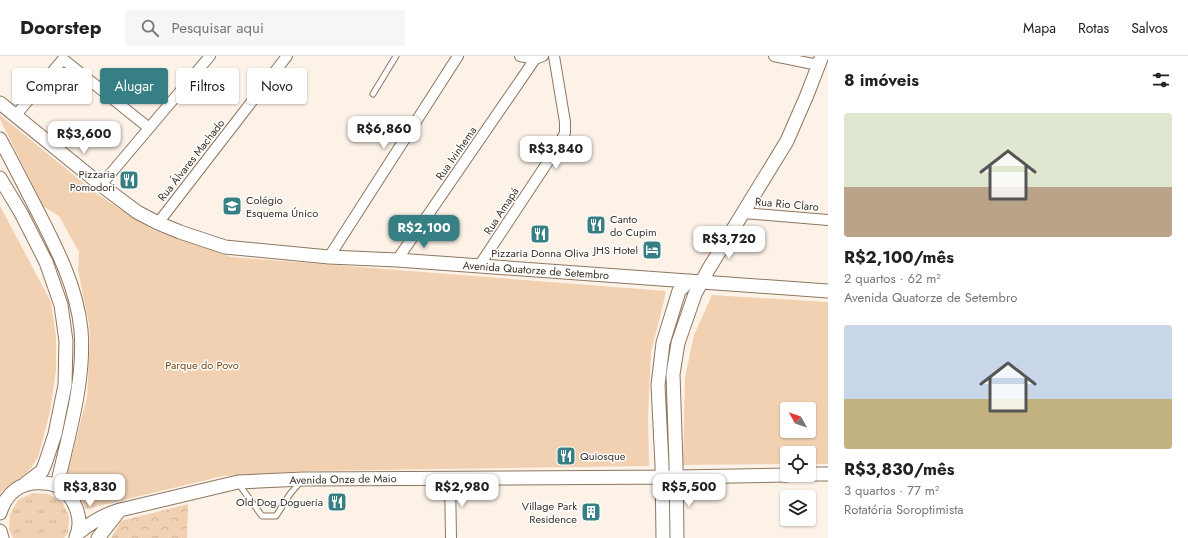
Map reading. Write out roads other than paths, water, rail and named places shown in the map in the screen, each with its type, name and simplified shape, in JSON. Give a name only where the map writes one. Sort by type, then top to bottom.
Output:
[{"type":"street","name":"Rua Álvares Machado","points":[[158,223],[287,56]]},
{"type":"street","points":[[329,257],[458,56]]},
{"type":"street","points":[[520,56],[539,57]]},
{"type":"street","name":"Rua Amapá","points":[[479,266],[557,148],[565,133],[565,122],[554,56]]},
{"type":"street","points":[[677,538],[673,374],[678,343],[695,294],[787,141],[820,60],[774,56]]},
{"type":"street","points":[[101,185],[207,57]]},
{"type":"street","name":"Rua Ivinhema","points":[[396,260],[539,57]]},
{"type":"street","points":[[16,115],[63,59],[149,128]]},
{"type":"street","name":"Avenida Quatorze de Setembro","points":[[0,103],[101,185],[138,212],[158,223],[180,232],[225,247],[329,257],[396,260],[828,291]]},
{"type":"street","points":[[0,139],[61,258],[75,295],[81,330],[80,367],[76,397],[59,476],[60,488]]},
{"type":"street","points":[[0,178],[21,213],[46,262],[61,306],[66,341],[65,385],[55,434],[45,464],[42,471],[13,491],[3,504],[0,513]]},
{"type":"street","name":"Rua Rio Claro","points":[[743,213],[828,220]]},
{"type":"street","points":[[663,538],[658,385],[663,343],[679,291],[689,281]]},
{"type":"street","points":[[816,474],[828,474]]},
{"type":"street","name":"Avenida Onze de Maio","points":[[76,536],[90,523],[108,513],[238,482],[303,479],[780,475]]},
{"type":"street","points":[[450,478],[451,538]]},
{"type":"street","points":[[25,484],[36,482],[50,483],[60,488],[72,499],[78,512],[79,522],[76,536]]},
{"type":"street","points":[[98,538],[120,510]]},
{"type":"street","points":[[0,531],[2,538]]},
{"type":"lane","points":[[373,94],[396,56]]},
{"type":"lane","points":[[238,482],[262,516],[276,516],[290,494],[303,479]]},
{"type":"place","name":"Pizzaria Pomodori","points":[[129,180]]},
{"type":"place","name":"Colégio Esquema Único","points":[[232,206]]},
{"type":"place","name":"Canto do Cupim","points":[[596,225]]},
{"type":"place","name":"Pizzaria Donna Oliva","points":[[540,234]]},
{"type":"place","name":"JHS Hotel","points":[[652,250]]},
{"type":"place","name":"Quiosque","points":[[566,456]]},
{"type":"place","name":"Old Dog Dogueria","points":[[337,502]]},
{"type":"place","name":"Village Park Residence","points":[[591,512]]},
{"type":"park label","name":"Parque do Povo","points":[[202,365]]}]
